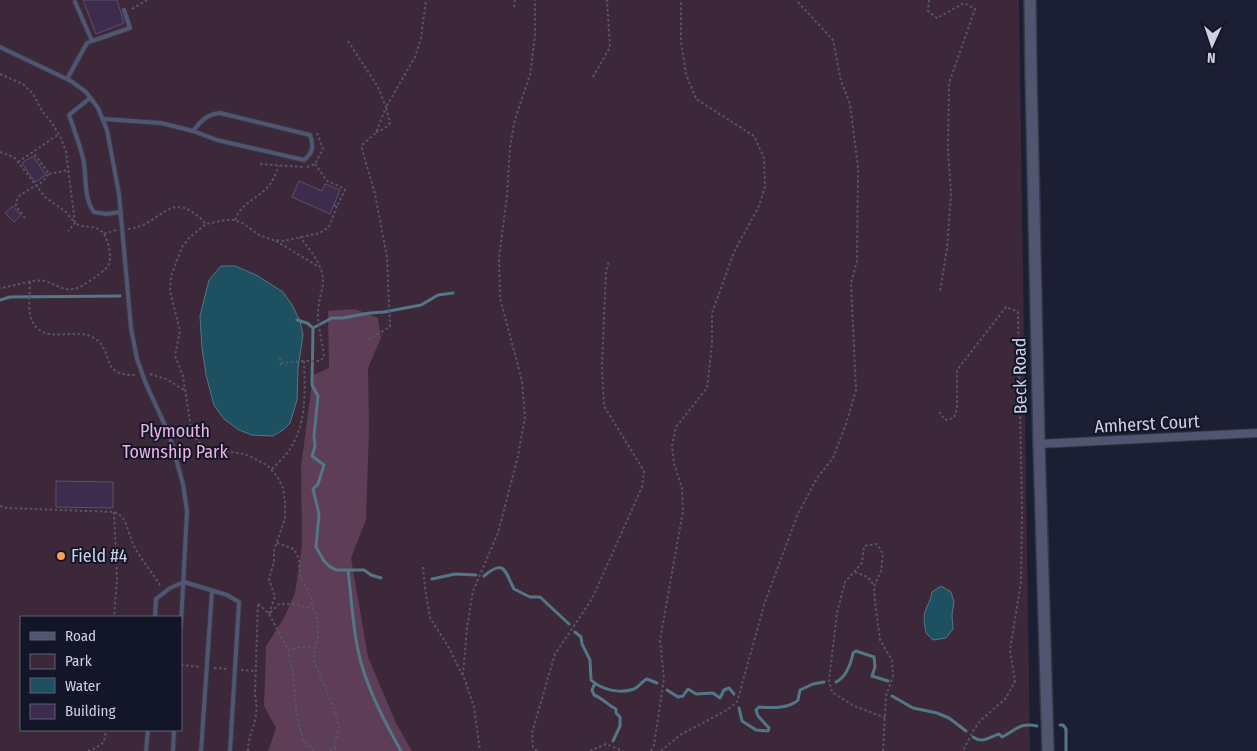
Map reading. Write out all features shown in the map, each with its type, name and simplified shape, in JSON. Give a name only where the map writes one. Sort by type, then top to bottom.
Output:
[{"type":"main road","name":"Beck Road","points":[[1030,0],[1030,74],[1048,751]]},
{"type":"street","name":"Amherst Court","points":[[1039,444],[1257,433]]},
{"type":"lane","points":[[75,2],[92,41]]},
{"type":"lane","points":[[67,78],[87,43],[130,28],[125,11]]},
{"type":"lane","points":[[0,47],[67,78],[86,92],[104,119],[113,157],[121,212],[131,328],[142,375],[169,434],[183,484],[187,511],[182,616]]},
{"type":"lane","points":[[90,98],[69,115],[83,160],[88,205],[94,212],[106,214],[121,212]]},
{"type":"lane","points":[[104,119],[161,123],[193,131],[217,140],[304,160],[311,154],[313,143],[310,135],[220,113],[213,114],[202,120],[193,131]]},
{"type":"lane","points":[[155,616],[156,599],[184,582],[239,602],[230,751]]},
{"type":"lane","points":[[201,751],[212,591]]},
{"type":"lane","points":[[146,751],[148,731]]},
{"type":"lane","points":[[173,751],[174,731]]},
{"type":"path","points":[[125,11],[147,0]]},
{"type":"path","points":[[376,132],[386,107],[416,57],[421,38],[426,0]]},
{"type":"path","points":[[514,7],[515,0]]},
{"type":"path","points":[[463,675],[467,628],[473,591],[498,533],[518,456],[525,416],[522,381],[500,298],[499,258],[508,196],[510,147],[515,119],[530,75],[536,36],[535,0]]},
{"type":"path","points":[[593,77],[610,47],[607,0]]},
{"type":"path","points":[[651,751],[654,745],[664,678],[660,640],[683,510],[682,488],[674,464],[672,446],[676,427],[707,388],[712,344],[712,313],[734,252],[759,206],[765,187],[764,158],[754,136],[696,99],[686,74],[681,42],[681,0]]},
{"type":"path","points":[[661,751],[680,735],[716,716],[736,702],[766,602],[797,516],[818,478],[833,458],[856,390],[851,283],[857,261],[858,168],[850,104],[841,81],[833,40],[796,0]]},
{"type":"path","points":[[929,0],[928,11],[937,18],[964,3],[975,9],[949,83],[948,150],[951,194],[947,250],[940,291]]},
{"type":"path","points":[[348,41],[378,87],[390,123],[384,129],[376,132],[363,144],[362,148],[375,194],[387,257],[390,327],[366,340]]},
{"type":"path","points":[[0,74],[24,84],[33,94],[42,111],[59,134],[66,152],[75,223],[68,231]]},
{"type":"path","points":[[18,162],[59,134]]},
{"type":"path","points":[[0,152],[14,157],[45,197],[66,212],[80,227],[100,230],[104,234],[110,258],[108,266],[89,283],[76,289],[65,290],[44,280],[0,288]]},
{"type":"path","points":[[33,152],[49,174]]},
{"type":"path","points":[[268,614],[274,597],[269,579],[277,543],[285,519],[283,488],[267,465],[245,454],[209,449],[198,442],[191,428],[183,376],[175,356],[180,331],[170,290],[171,276],[182,248],[189,238],[206,224],[235,220],[259,235],[283,241],[320,233],[329,227],[344,190],[327,181],[315,164]]},
{"type":"path","points":[[235,220],[238,212],[246,203],[270,184],[279,166]]},
{"type":"path","points":[[25,218],[16,206],[20,195],[42,182],[49,174],[69,170]]},
{"type":"path","points":[[333,205],[337,206]]},
{"type":"path","points":[[104,234],[140,227],[168,209],[178,206],[184,207],[199,216],[206,224]]},
{"type":"path","points":[[281,363],[320,361],[324,357],[318,318],[318,300],[322,288],[323,275],[317,260],[300,237]]},
{"type":"path","points":[[274,240],[320,268]]},
{"type":"path","points":[[537,751],[533,747],[532,733],[555,654],[592,599],[642,487],[644,471],[604,406],[602,367],[605,280],[609,261]]},
{"type":"path","points":[[30,282],[31,322],[38,329],[45,333],[53,334],[87,334],[97,339],[111,367],[116,372],[126,376],[155,374],[186,391]]},
{"type":"path","points":[[939,412],[945,420],[954,418],[957,408],[957,370],[1006,307],[1018,312],[1022,510],[1021,582],[1010,650],[1015,681],[1006,698],[980,721],[963,751]]},
{"type":"path","points":[[280,358],[281,367]]},
{"type":"path","points":[[272,470],[290,449],[300,425],[305,402],[306,361]]},
{"type":"path","points":[[0,506],[34,510],[114,512],[119,514],[123,518],[135,548],[165,592]]},
{"type":"path","points":[[114,512],[117,579],[114,616]]},
{"type":"path","points":[[277,543],[294,549],[299,559],[300,576],[310,595],[318,620],[318,636],[313,659],[333,706],[339,727],[334,748],[329,751]]},
{"type":"path","points":[[874,586],[881,571],[883,554],[877,544],[864,546],[862,563],[845,582],[837,613],[829,685],[832,692],[854,706],[886,718]]},
{"type":"path","points":[[423,567],[430,618],[448,646],[463,675],[474,707],[480,751]]},
{"type":"path","points":[[854,572],[868,577],[874,586],[880,640],[892,660],[894,676],[886,696],[883,751]]},
{"type":"path","points":[[248,751],[248,737],[256,716],[258,603],[268,614],[288,650],[293,674],[297,718],[304,740],[314,751]]},
{"type":"path","points":[[268,614],[279,604],[295,604],[313,609]]},
{"type":"path","points":[[288,650],[303,647],[314,648]]},
{"type":"path","points":[[182,665],[256,671]]},
{"type":"path","points":[[88,751],[97,749],[104,742],[106,731]]},
{"type":"path","points":[[590,751],[606,744],[623,751]]},
{"type":"path","points":[[334,748],[339,751]]},
{"type":"green space","name":"Plymouth Township Park","points":[[0,0],[1019,0],[1030,751],[0,751]]},
{"type":"shaded area","points":[[355,309],[378,318],[381,338],[368,368],[369,428],[366,520],[351,558],[368,657],[396,723],[412,751],[268,751],[276,728],[264,706],[266,646],[284,618],[295,593],[302,545],[301,467],[313,375],[329,368],[328,311]]},
{"type":"water","points":[[221,266],[235,266],[256,275],[283,292],[300,321],[303,335],[298,368],[297,400],[290,423],[273,436],[252,435],[239,430],[224,419],[214,405],[206,375],[200,316],[209,280]]},
{"type":"water","points":[[941,586],[951,592],[954,602],[952,615],[953,629],[946,638],[933,640],[926,633],[924,615],[932,592]]},
{"type":"building","points":[[83,0],[117,0],[124,23],[96,34]]},
{"type":"building","points":[[33,156],[46,175],[35,182],[22,163]]},
{"type":"building","points":[[299,181],[322,191],[325,184],[340,190],[330,214],[292,197]]},
{"type":"building","points":[[13,206],[21,215],[14,222],[5,213]]},
{"type":"building","points":[[56,481],[113,482],[113,508],[56,507]]},
{"type":"waterway","points":[[313,328],[332,318],[384,312],[421,305],[438,295],[453,293]]},
{"type":"waterway","points":[[0,300],[10,297],[120,296]]},
{"type":"waterway","points":[[297,320],[307,323],[313,328],[312,385],[318,396],[314,436],[315,446],[312,456],[324,465],[318,484],[313,489],[319,514],[316,547],[324,561],[336,570],[364,570],[371,575],[381,578]]},
{"type":"waterway","points":[[484,576],[496,568],[503,569],[514,589],[530,597],[540,597],[569,624]]},
{"type":"waterway","points":[[348,570],[355,631],[362,666],[374,699],[401,751]]},
{"type":"waterway","points":[[432,579],[455,574],[476,575]]},
{"type":"waterway","points":[[575,632],[581,637],[582,644],[590,660],[591,680],[595,683],[606,689],[617,691],[634,689],[647,679],[657,683]]},
{"type":"waterway","points":[[836,682],[845,673],[853,653],[856,651],[874,657],[875,667],[872,676],[888,681]]},
{"type":"waterway","points":[[739,708],[742,721],[756,730],[768,731],[769,728],[758,716],[756,710],[759,707],[774,708],[790,705],[798,700],[800,690],[813,684],[824,682]]},
{"type":"waterway","points":[[595,683],[592,690],[594,695],[616,709],[616,713],[620,717],[620,726],[613,741]]},
{"type":"waterway","points":[[667,690],[678,697],[683,696],[688,689],[696,694],[713,693],[720,698],[724,690],[729,688],[734,694]]},
{"type":"waterway","points":[[892,696],[913,708],[937,713],[949,718],[966,731]]},
{"type":"waterway","points":[[973,737],[980,740],[999,734],[1002,737],[1018,727],[1026,725],[1037,726]]},
{"type":"waterway","points":[[1060,725],[1063,725],[1066,729],[1066,751]]},
{"type":"place","name":"Field #4","points":[[61,556]]}]
